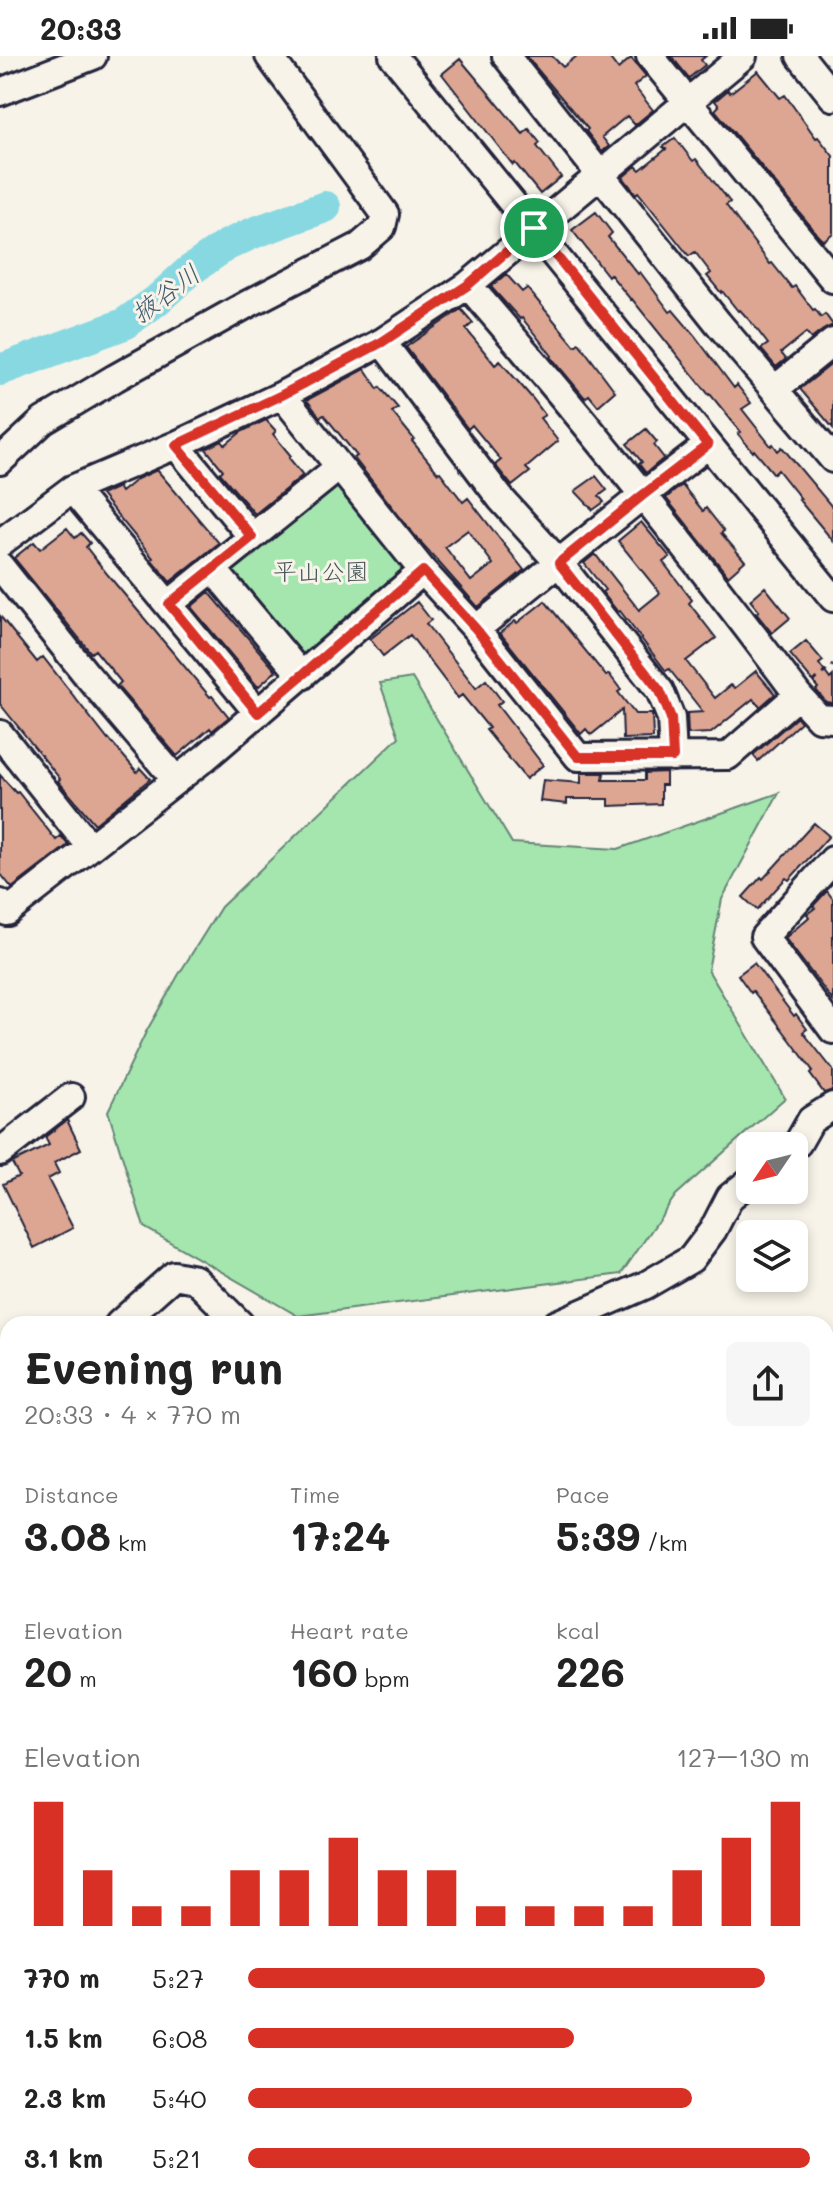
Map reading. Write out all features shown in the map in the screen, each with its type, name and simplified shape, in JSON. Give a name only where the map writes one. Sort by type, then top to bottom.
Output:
[{"type":"street","points":[[0,92],[93,56]]},
{"type":"street","points":[[0,461],[43,421],[115,378],[360,246],[382,227],[385,214],[269,56]]},
{"type":"street","points":[[393,56],[833,598]]},
{"type":"street","points":[[506,56],[718,323],[833,459]]},
{"type":"street","points":[[650,56],[833,279]]},
{"type":"street","points":[[0,543],[72,489],[282,395],[382,342],[468,285],[743,56]]},
{"type":"street","points":[[800,56],[833,97]]},
{"type":"street","points":[[468,285],[643,495],[798,695],[819,718],[833,719]]},
{"type":"street","points":[[382,342],[501,499],[559,563],[660,691],[671,718],[673,757]]},
{"type":"street","points":[[775,389],[833,342]]},
{"type":"street","points":[[282,395],[578,757],[728,756],[798,695]]},
{"type":"street","points":[[176,445],[252,537]]},
{"type":"street","points":[[476,629],[708,445]]},
{"type":"street","points":[[169,604],[339,467]]},
{"type":"street","points":[[72,489],[258,713]]},
{"type":"street","points":[[0,566],[176,780]]},
{"type":"street","points":[[212,568],[302,676]]},
{"type":"street","points":[[0,903],[7,912],[176,780],[423,571]]},
{"type":"street","points":[[0,734],[90,847]]},
{"type":"street","points":[[831,868],[764,937],[833,1030]]},
{"type":"street","points":[[0,1152],[71,1097]]},
{"type":"street","points":[[804,1132],[811,1120],[833,1106]]},
{"type":"street","points":[[575,1316],[646,1285],[691,1259],[736,1192]]},
{"type":"street","points":[[128,1316],[174,1275],[195,1279],[232,1316]]},
{"type":"green space","name":"平山公園","points":[[338,477],[415,571],[304,662],[227,569]]},
{"type":"green space","points":[[412,678],[512,843],[618,849],[779,793],[722,899],[708,970],[785,1098],[747,1132],[736,1132],[736,1142],[676,1195],[621,1274],[298,1316],[144,1227],[108,1111],[146,1032],[221,907],[399,737],[380,683]]},
{"type":"building","points":[[526,56],[552,56],[563,67],[577,56],[608,56],[618,69],[631,58],[646,76],[634,86],[653,110],[635,125],[627,116],[602,137],[609,146],[602,152],[586,131],[588,129]]},
{"type":"building","points":[[671,56],[706,56],[701,60],[705,65],[689,78]]},
{"type":"building","points":[[460,59],[523,134],[529,129],[540,143],[537,146],[561,177],[540,194],[515,163],[513,165],[442,74]]},
{"type":"building","points":[[758,71],[780,98],[785,95],[833,156],[833,233],[823,241],[715,110],[719,106],[715,101]]},
{"type":"building","points":[[675,138],[730,202],[726,205],[770,264],[792,288],[795,286],[813,310],[821,317],[825,314],[833,325],[811,339],[806,333],[781,353],[786,359],[776,367],[761,349],[768,344],[707,276],[711,273],[695,252],[689,256],[623,177],[636,166],[640,170]]},
{"type":"building","points":[[596,212],[612,233],[608,237],[638,274],[640,272],[670,312],[673,310],[695,336],[734,388],[737,385],[751,403],[742,409],[771,446],[773,444],[778,451],[782,447],[833,508],[833,541],[778,470],[774,474],[753,452],[738,434],[741,432],[572,230]]},
{"type":"building","points":[[506,274],[522,292],[527,288],[575,346],[579,343],[615,391],[598,406],[589,395],[585,398],[522,318],[491,287]]},
{"type":"building","points":[[461,309],[473,323],[466,329],[495,365],[500,361],[533,399],[545,415],[540,418],[558,441],[526,468],[530,472],[512,486],[495,465],[501,460],[472,425],[468,429],[406,347]]},
{"type":"building","points":[[833,363],[833,428],[800,389]]},
{"type":"building","points":[[365,369],[378,389],[380,387],[398,408],[392,412],[414,439],[412,441],[463,502],[468,498],[524,570],[478,607],[411,531],[324,415],[320,417],[307,400]],"holes":[[[468,530],[493,564],[471,581],[445,547]]]},
{"type":"building","points":[[266,420],[303,475],[255,514],[220,473],[223,470],[206,449],[222,441],[225,445],[241,432]]},
{"type":"building","points":[[646,429],[657,442],[654,445],[664,458],[646,473],[639,464],[642,462],[627,444]]},
{"type":"building","points":[[157,470],[219,543],[170,582],[101,495],[118,487],[121,492],[137,479]]},
{"type":"building","points":[[596,476],[607,490],[599,496],[604,502],[593,510],[575,491]]},
{"type":"building","points":[[682,485],[703,511],[706,508],[724,531],[721,533],[745,561],[728,576],[666,498]]},
{"type":"building","points":[[641,522],[670,557],[663,562],[716,638],[686,661],[715,698],[731,685],[735,688],[756,671],[775,694],[760,707],[753,699],[711,733],[688,734],[687,713],[703,712],[602,592],[605,590],[584,563],[595,554],[639,610],[660,593],[618,541]]},
{"type":"building","points":[[67,528],[75,538],[81,533],[90,543],[86,547],[108,575],[229,717],[212,731],[210,728],[177,756],[117,686],[121,682],[95,650],[91,653],[14,558],[34,542],[40,549]]},
{"type":"building","points":[[765,587],[790,618],[772,633],[750,600]]},
{"type":"building","points":[[209,592],[276,671],[258,687],[191,607]]},
{"type":"building","points":[[545,601],[606,676],[609,674],[635,714],[652,714],[653,738],[623,739],[622,710],[591,735],[586,729],[581,734],[500,633]]},
{"type":"building","points":[[417,602],[431,620],[426,624],[476,688],[486,680],[502,701],[497,705],[543,765],[526,779],[486,730],[489,728],[462,695],[458,698],[410,635],[383,656],[370,639]]},
{"type":"building","points":[[0,616],[37,662],[43,657],[137,772],[140,768],[150,779],[95,824],[0,704]]},
{"type":"building","points":[[806,641],[823,661],[819,664],[830,679],[833,676],[833,703],[826,702],[790,654]]},
{"type":"building","points":[[797,717],[801,722],[758,761],[753,755]]},
{"type":"building","points":[[666,772],[666,785],[661,785],[661,804],[609,806],[609,799],[567,799],[567,804],[540,801],[543,780],[581,783],[581,773],[604,773],[603,780],[645,780],[645,773]]},
{"type":"building","points":[[0,775],[18,792],[56,840],[61,836],[68,845],[12,888],[0,873]]},
{"type":"building","points":[[814,823],[829,836],[757,910],[743,897]]},
{"type":"building","points":[[827,891],[833,899],[833,1001],[785,938],[809,917],[807,914]]},
{"type":"building","points":[[754,963],[794,1016],[796,1014],[807,1029],[803,1032],[833,1070],[833,1090],[824,1093],[810,1074],[813,1071],[738,975]]},
{"type":"building","points":[[67,1120],[81,1149],[54,1163],[59,1173],[48,1179],[73,1228],[34,1248],[3,1184],[19,1176],[12,1163],[49,1145],[45,1137]]},
{"type":"waterway","name":"掖谷川","points":[[0,370],[124,324],[225,246],[325,207]]},
{"type":"waterway","points":[[162,1269],[170,1263],[179,1262],[197,1268]]},
{"type":"waterway","points":[[109,1316],[113,1313]]},
{"type":"route","points":[[534,228],[708,445],[559,563],[660,691],[671,718],[673,757],[578,757],[476,629],[423,571],[258,713],[169,604],[252,537],[176,445],[282,395],[382,342],[468,285],[534,228]]}]
